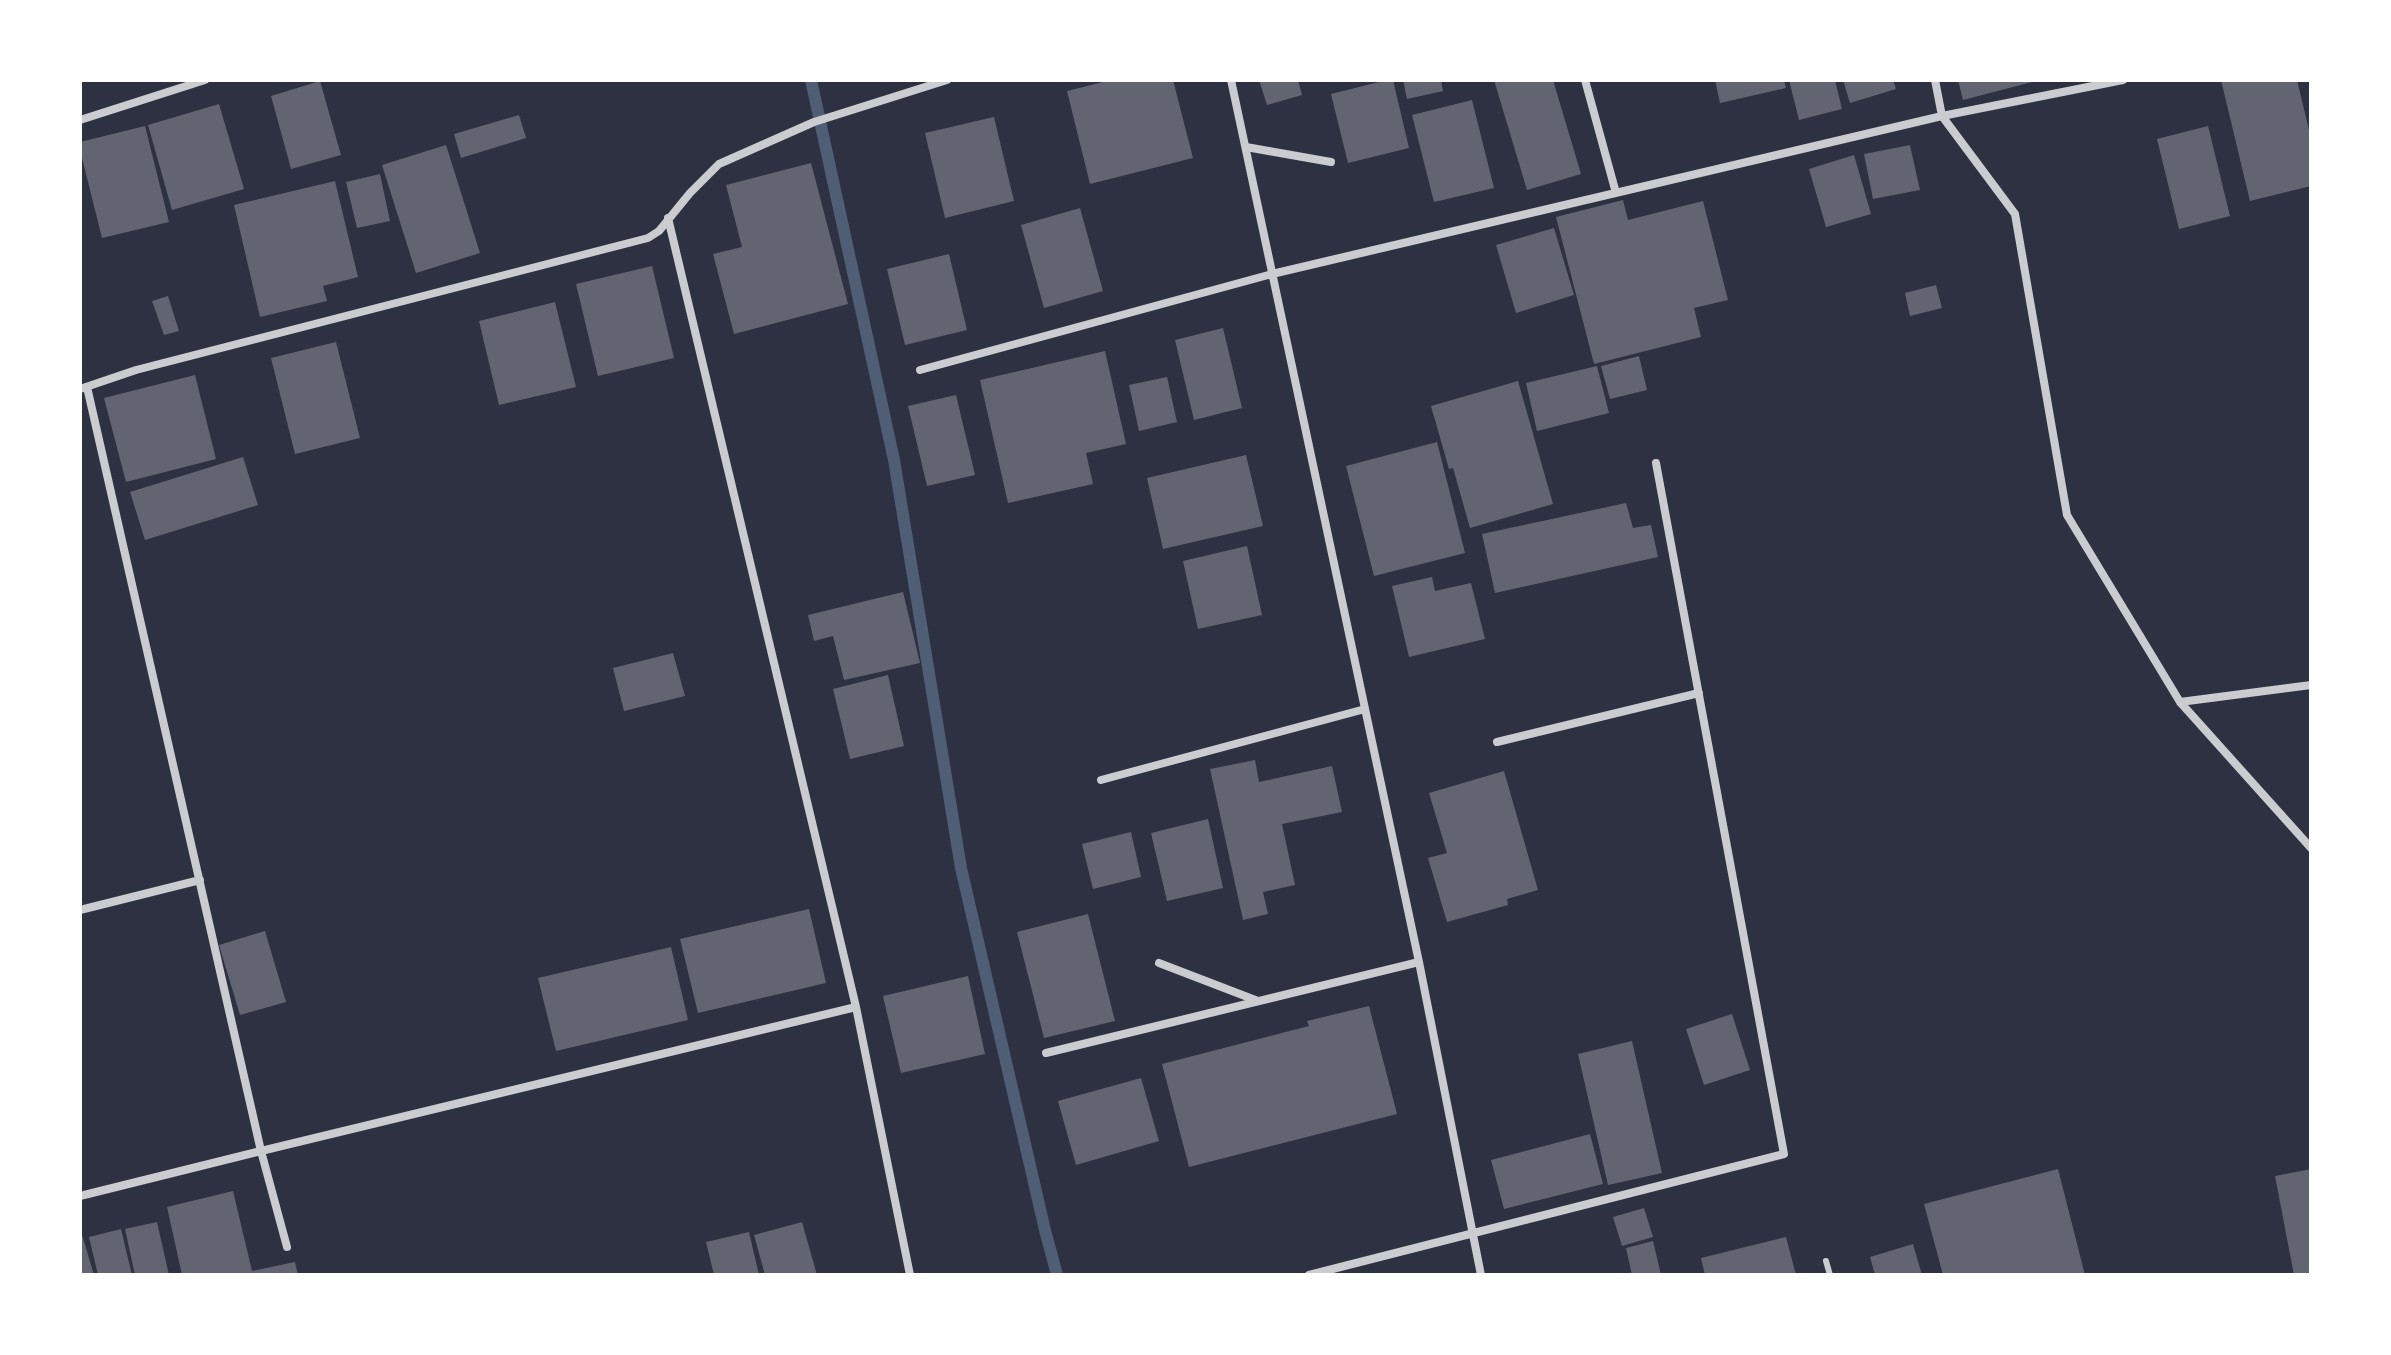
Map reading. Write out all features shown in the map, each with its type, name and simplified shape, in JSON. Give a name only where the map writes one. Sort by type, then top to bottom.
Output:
[{"type":"street","points":[[80,120],[205,80]]},
{"type":"street","points":[[287,1247],[261,1151],[83,388],[136,370],[648,238],[659,231],[719,164],[814,122],[947,80]]},
{"type":"street","points":[[1231,80],[1419,962],[1481,1275]]},
{"type":"street","points":[[1585,80],[1616,193]]},
{"type":"street","points":[[1935,80],[1942,116],[2015,214],[2067,515],[2180,702],[2311,848]]},
{"type":"street","points":[[920,370],[1272,274],[1942,116],[2123,80]]},
{"type":"street","points":[[1246,147],[1331,162]]},
{"type":"street","points":[[668,218],[856,1007],[910,1275]]},
{"type":"street","points":[[1309,1275],[1784,1154],[1656,463]]},
{"type":"street","points":[[2180,702],[2311,685]]},
{"type":"street","points":[[1497,742],[1699,693]]},
{"type":"street","points":[[1101,780],[1365,709]]},
{"type":"street","points":[[80,910],[200,880]]},
{"type":"street","points":[[1046,1053],[1419,962]]},
{"type":"street","points":[[1159,963],[1259,1001]]},
{"type":"street","points":[[80,1196],[856,1007]]},
{"type":"lane","points":[[1826,1261],[1830,1275]]},
{"type":"building","points":[[1111,80],[1173,80],[1193,158],[1090,184],[1067,91]]},
{"type":"building","points":[[1259,80],[1298,80],[1302,95],[1267,105]]},
{"type":"building","points":[[1393,80],[1409,148],[1348,163],[1331,94]]},
{"type":"building","points":[[1403,80],[1441,80],[1443,91],[1407,99]]},
{"type":"building","points":[[1494,80],[1553,80],[1581,174],[1527,190]]},
{"type":"building","points":[[1715,80],[1784,80],[1786,88],[1720,103]]},
{"type":"building","points":[[1789,80],[1835,80],[1842,109],[1799,120]]},
{"type":"building","points":[[1843,80],[1893,80],[1896,89],[1850,103]]},
{"type":"building","points":[[1958,80],[2036,80],[2036,81],[1963,100]]},
{"type":"building","points":[[2221,80],[2297,80],[2311,138],[2311,186],[2250,201]]},
{"type":"building","points":[[320,81],[341,155],[291,169],[271,96]]},
{"type":"building","points":[[1472,100],[1494,188],[1434,202],[1412,115]]},
{"type":"building","points":[[219,104],[244,189],[172,210],[148,125]]},
{"type":"building","points":[[519,115],[526,138],[461,158],[454,134]]},
{"type":"building","points":[[994,117],[1014,201],[945,218],[925,133]]},
{"type":"building","points":[[145,126],[169,222],[102,238],[80,142]]},
{"type":"building","points":[[2208,126],[2230,216],[2179,229],[2157,139]]},
{"type":"building","points":[[446,145],[480,253],[416,273],[382,165]]},
{"type":"building","points":[[1910,145],[1920,190],[1873,199],[1864,154]]},
{"type":"building","points":[[1854,155],[1871,214],[1826,227],[1809,169]]},
{"type":"building","points":[[811,163],[848,304],[734,334],[713,254],[742,247],[726,185]]},
{"type":"building","points":[[380,174],[390,221],[357,228],[346,182]]},
{"type":"building","points":[[335,181],[358,277],[323,286],[327,301],[260,317],[234,205]]},
{"type":"building","points":[[1623,200],[1628,220],[1703,201],[1728,300],[1694,308],[1701,337],[1594,364],[1556,217]]},
{"type":"building","points":[[1080,208],[1103,291],[1044,308],[1021,225]]},
{"type":"building","points":[[1554,228],[1574,295],[1516,313],[1496,245]]},
{"type":"building","points":[[949,254],[967,330],[905,345],[887,269]]},
{"type":"building","points":[[652,266],[674,358],[598,376],[576,284]]},
{"type":"building","points":[[1936,285],[1942,308],[1910,316],[1905,293]]},
{"type":"building","points":[[168,296],[179,331],[164,335],[152,301]]},
{"type":"building","points":[[555,302],[576,387],[499,405],[479,321]]},
{"type":"building","points":[[1223,328],[1242,408],[1194,420],[1175,340]]},
{"type":"building","points":[[336,342],[360,438],[295,454],[271,358]]},
{"type":"building","points":[[1105,351],[1126,444],[1086,453],[1093,484],[1008,503],[980,380]]},
{"type":"building","points":[[1639,356],[1647,390],[1610,399],[1601,366]]},
{"type":"building","points":[[1597,366],[1609,413],[1537,431],[1526,383]]},
{"type":"building","points":[[195,375],[216,459],[126,482],[104,398]]},
{"type":"building","points":[[1167,377],[1177,422],[1139,431],[1129,385]]},
{"type":"building","points":[[1518,381],[1553,504],[1470,528],[1431,406]]},
{"type":"building","points":[[956,395],[975,475],[927,486],[908,406]]},
{"type":"building","points":[[1437,442],[1465,553],[1374,576],[1346,466]]},
{"type":"building","points":[[1246,455],[1263,526],[1163,549],[1147,478]]},
{"type":"building","points":[[243,457],[258,505],[145,540],[130,492]]},
{"type":"building","points":[[1626,503],[1633,528],[1651,525],[1658,557],[1495,593],[1482,534]]},
{"type":"building","points":[[1247,546],[1262,615],[1198,629],[1183,561]]},
{"type":"building","points":[[1432,577],[1435,591],[1471,583],[1485,639],[1409,657],[1392,586]]},
{"type":"building","points":[[903,592],[920,663],[844,680],[833,636],[814,641],[808,615]]},
{"type":"building","points":[[673,653],[685,696],[624,711],[613,668]]},
{"type":"building","points":[[888,675],[904,746],[850,759],[833,689]]},
{"type":"building","points":[[1255,760],[1259,782],[1332,766],[1342,812],[1282,824],[1295,885],[1263,892],[1268,914],[1243,920],[1210,769]]},
{"type":"building","points":[[1504,771],[1538,890],[1507,899],[1508,905],[1447,922],[1428,858],[1447,853],[1429,793]]},
{"type":"building","points":[[1208,819],[1223,888],[1167,901],[1151,833]]},
{"type":"building","points":[[1131,832],[1141,877],[1093,889],[1082,844]]},
{"type":"building","points":[[809,909],[826,983],[698,1013],[680,939]]},
{"type":"building","points":[[1088,914],[1115,1021],[1044,1038],[1017,932]]},
{"type":"building","points":[[265,931],[286,1002],[240,1015],[219,945]]},
{"type":"building","points":[[671,947],[688,1020],[556,1051],[538,978]]},
{"type":"building","points":[[968,976],[985,1054],[901,1073],[883,996]]},
{"type":"building","points":[[1369,1006],[1397,1114],[1189,1167],[1162,1064],[1309,1026],[1307,1021]]},
{"type":"building","points":[[1732,1014],[1750,1070],[1704,1085],[1686,1029]]},
{"type":"building","points":[[1632,1041],[1662,1173],[1608,1185],[1578,1054]]},
{"type":"building","points":[[1141,1078],[1159,1141],[1076,1165],[1058,1101]]},
{"type":"building","points":[[1590,1134],[1603,1184],[1504,1209],[1491,1160]]},
{"type":"building","points":[[2058,1169],[2085,1275],[1943,1275],[1924,1204]]},
{"type":"building","points":[[2311,1169],[2311,1275],[2294,1275],[2275,1176]]},
{"type":"building","points":[[233,1191],[252,1271],[295,1262],[298,1275],[182,1275],[167,1207]]},
{"type":"building","points":[[1644,1208],[1653,1237],[1622,1246],[1613,1217]]},
{"type":"building","points":[[157,1222],[169,1275],[135,1275],[125,1229]]},
{"type":"building","points":[[802,1222],[817,1275],[765,1275],[754,1235]]},
{"type":"building","points":[[121,1229],[132,1275],[98,1275],[89,1237]]},
{"type":"building","points":[[81,1231],[94,1275],[80,1275]]},
{"type":"building","points":[[749,1232],[759,1275],[714,1275],[706,1242]]},
{"type":"building","points":[[1786,1237],[1796,1275],[1705,1275],[1701,1258]]},
{"type":"building","points":[[1653,1241],[1661,1275],[1632,1275],[1626,1248]]},
{"type":"building","points":[[1913,1244],[1922,1275],[1875,1275],[1870,1257]]},
{"type":"waterway","points":[[811,80],[894,460],[961,868],[1057,1275]]}]
